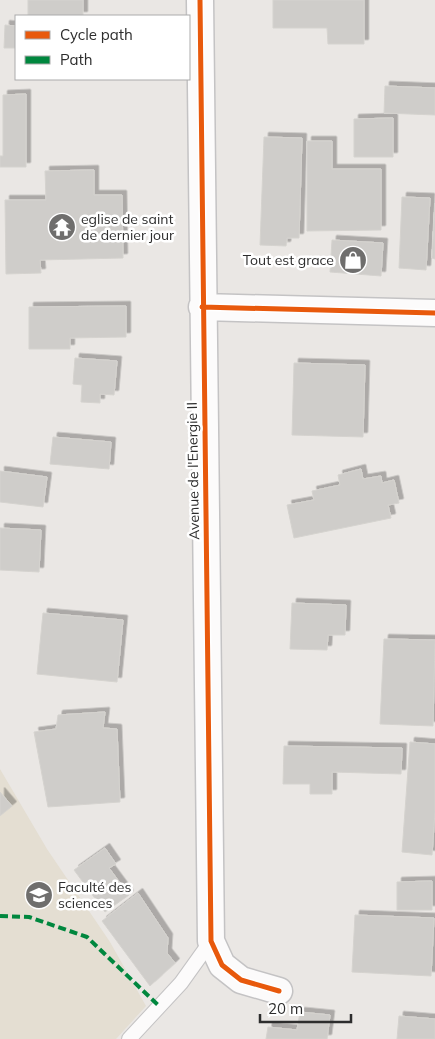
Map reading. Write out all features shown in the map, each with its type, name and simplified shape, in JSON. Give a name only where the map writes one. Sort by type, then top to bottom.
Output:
[{"type":"street","name":"Avenue de l'Energie II","points":[[200,0],[202,308],[211,941]]},
{"type":"street","points":[[202,308],[435,314]]},
{"type":"street","points":[[211,941],[222,965],[241,980],[279,991]]},
{"type":"lane","points":[[129,1039],[181,983],[211,941]]},
{"type":"shaded area","name":"Faculté des sciences","points":[[0,769],[47,849],[110,942],[146,1006],[116,1039],[0,1039]]},
{"type":"building","points":[[28,0],[83,0],[83,15],[28,15]]},
{"type":"building","points":[[273,0],[364,0],[364,44],[328,44],[327,28],[273,28]]},
{"type":"building","points":[[5,25],[15,26],[15,48],[4,48]]},
{"type":"building","points":[[385,86],[435,88],[435,115],[384,113]]},
{"type":"building","points":[[26,94],[26,167],[0,167],[0,156],[3,156],[3,95]]},
{"type":"building","points":[[393,118],[393,157],[354,157],[354,119]]},
{"type":"building","points":[[264,137],[302,138],[299,238],[287,238],[286,246],[260,245]]},
{"type":"building","points":[[307,141],[332,141],[332,169],[381,169],[381,230],[307,231]]},
{"type":"building","points":[[94,170],[94,195],[122,195],[123,258],[40,260],[41,273],[6,274],[5,200],[46,200],[45,171]]},
{"type":"building","points":[[402,197],[430,198],[426,270],[399,268]]},
{"type":"building","points":[[435,203],[435,259],[432,258]]},
{"type":"building","points":[[332,240],[383,243],[381,276],[330,272]]},
{"type":"building","points":[[126,306],[126,337],[70,338],[70,349],[29,349],[29,307]]},
{"type":"building","points":[[75,358],[117,361],[114,395],[100,394],[100,403],[81,402],[82,385],[73,384]]},
{"type":"building","points":[[294,363],[365,365],[363,437],[292,435]]},
{"type":"building","points":[[53,437],[111,442],[109,469],[50,464]]},
{"type":"building","points":[[361,469],[363,479],[381,476],[382,483],[394,480],[399,503],[388,505],[391,518],[294,538],[287,505],[314,500],[312,491],[340,485],[338,475]]},
{"type":"building","points":[[0,471],[47,477],[43,507],[0,502]]},
{"type":"building","points":[[0,528],[41,530],[39,572],[0,570]]},
{"type":"building","points":[[292,603],[346,605],[345,635],[328,635],[327,650],[290,649]]},
{"type":"building","points":[[43,613],[123,620],[117,682],[37,674]]},
{"type":"building","points":[[384,639],[435,640],[433,726],[380,724]]},
{"type":"building","points":[[105,712],[103,728],[117,729],[120,802],[48,807],[34,732],[56,729],[58,715]]},
{"type":"building","points":[[410,742],[435,744],[435,811],[432,855],[402,852]]},
{"type":"building","points":[[284,746],[402,748],[401,774],[332,772],[332,794],[310,794],[310,784],[283,784]]},
{"type":"building","points":[[0,792],[12,806],[0,816]]},
{"type":"building","points":[[105,848],[116,864],[109,868],[129,895],[105,912],[74,870]]},
{"type":"building","points":[[432,881],[432,910],[397,910],[397,882]]},
{"type":"building","points":[[138,893],[168,938],[167,953],[175,963],[150,986],[102,921]]},
{"type":"building","points":[[355,915],[434,918],[431,976],[352,972]]},
{"type":"building","points":[[300,1012],[330,1015],[327,1039],[266,1039],[268,1027],[297,1030]]},
{"type":"building","points":[[399,1016],[435,1019],[435,1039],[397,1039]]},
{"type":"marked path","points":[[0,916],[29,917],[87,937],[159,1006]]},
{"type":"cycle path","points":[[200,0],[211,941],[222,965],[241,980],[279,991]]},
{"type":"cycle path","points":[[202,307],[435,313]]},
{"type":"place","name":"eglise de saint de dernier jour","points":[[62,227]]},
{"type":"place","name":"Tout est grace","points":[[353,260]]},
{"type":"place","name":"Faculté des sciences","points":[[39,895]]}]
